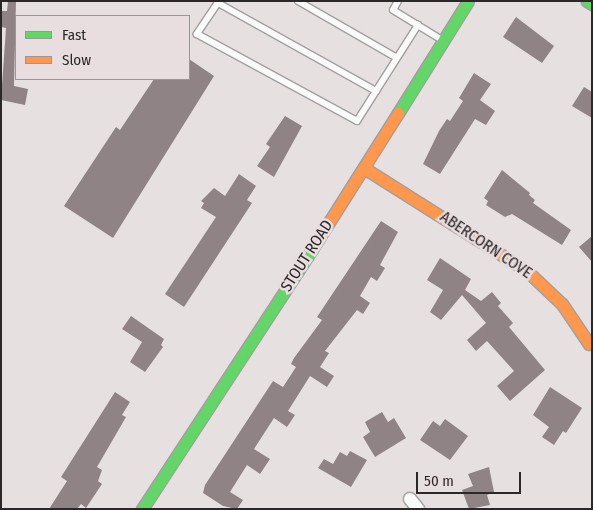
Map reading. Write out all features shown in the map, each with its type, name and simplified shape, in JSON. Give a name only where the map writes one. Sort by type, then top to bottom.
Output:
[{"type":"street","name":"STOUT ROAD","points":[[142,509],[364,168],[468,1]]},
{"type":"street","points":[[587,1],[592,4]]},
{"type":"street","name":"ABERCORN COVE","points":[[364,168],[527,271],[562,304],[588,344]]},
{"type":"lane","points":[[298,1],[397,58]]},
{"type":"lane","points":[[398,1],[393,10],[443,41]]},
{"type":"lane","points":[[376,91],[219,2],[197,34],[357,121],[418,25]]},
{"type":"building","points":[[8,1],[16,1],[14,86],[28,89],[25,105],[1,100],[6,28],[1,27],[1,11],[7,11]]},
{"type":"building","points":[[516,17],[554,46],[542,63],[503,37]]},
{"type":"building","points":[[190,60],[214,76],[113,238],[64,206],[116,127],[120,130],[153,80],[190,80]]},
{"type":"building","points":[[474,73],[491,84],[480,100],[495,111],[486,125],[475,119],[440,174],[423,164],[439,131],[447,119],[450,121],[463,101],[459,98]]},
{"type":"building","points":[[584,87],[592,92],[592,118],[572,106]]},
{"type":"building","points":[[285,116],[302,126],[274,177],[257,166],[270,147],[266,144]]},
{"type":"building","points":[[502,170],[530,193],[529,195],[535,200],[533,203],[571,230],[562,245],[512,214],[505,217],[486,205],[488,201],[484,198]]},
{"type":"building","points":[[239,174],[256,186],[247,200],[252,203],[184,307],[165,294],[216,217],[201,208],[204,203],[201,201],[214,188],[225,196]]},
{"type":"building","points":[[381,221],[398,232],[380,265],[385,268],[377,281],[371,277],[360,296],[370,303],[363,314],[357,310],[325,351],[329,353],[320,367],[334,376],[327,387],[310,376],[288,411],[295,415],[287,427],[274,418],[254,449],[270,459],[260,474],[247,465],[230,492],[243,500],[237,509],[223,506],[203,493],[205,485],[273,381],[283,387],[296,367],[291,364],[294,358],[322,320],[317,317]]},
{"type":"building","points":[[592,236],[592,262],[579,247]]},
{"type":"building","points":[[440,258],[471,279],[465,290],[481,301],[492,292],[501,303],[498,306],[513,323],[509,327],[545,370],[510,401],[497,386],[514,371],[487,341],[476,351],[467,340],[486,323],[462,295],[441,320],[430,312],[443,290],[427,280]]},
{"type":"building","points":[[131,316],[164,339],[161,345],[163,347],[145,372],[130,362],[142,342],[122,329]]},
{"type":"building","points":[[550,387],[582,408],[566,433],[563,431],[554,445],[542,437],[549,427],[533,415]]},
{"type":"building","points":[[115,392],[130,402],[122,415],[126,417],[97,467],[102,470],[98,481],[102,484],[86,508],[81,504],[77,509],[49,509],[67,481],[61,477]]},
{"type":"building","points":[[382,412],[388,422],[394,418],[406,438],[375,457],[363,437],[370,432],[365,422]]},
{"type":"building","points":[[445,419],[468,436],[450,460],[420,440],[433,421],[440,426]]},
{"type":"building","points":[[350,451],[367,460],[351,487],[318,468],[324,459],[333,464],[340,452],[347,456]]},
{"type":"building","points":[[489,467],[494,492],[487,495],[490,505],[469,509],[462,490],[473,486],[468,474]]},
{"type":"traffic: fast","points":[[398,113],[468,1]]},
{"type":"traffic: fast","points":[[587,1],[592,4]]},
{"type":"traffic: fast","points":[[142,509],[312,249]]},
{"type":"traffic: slow","points":[[312,249],[398,113]]},
{"type":"traffic: slow","points":[[364,168],[527,271],[562,304],[589,344]]}]
